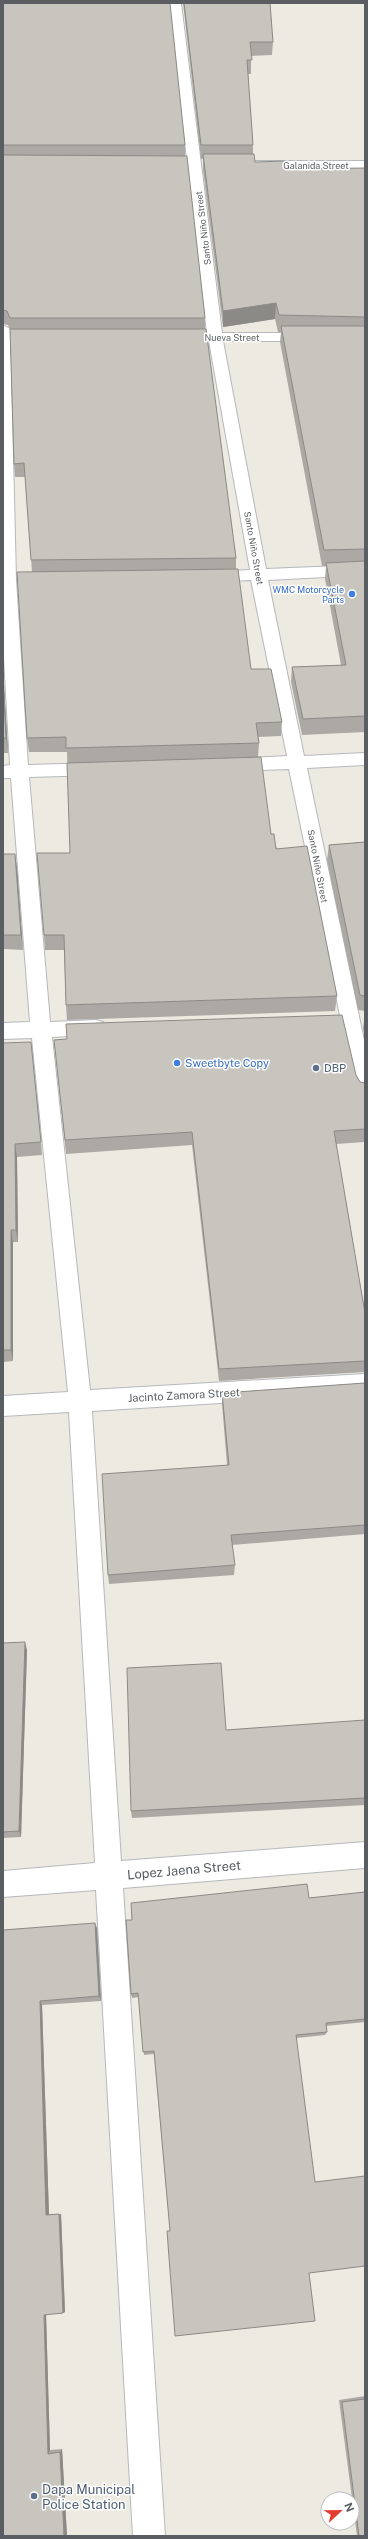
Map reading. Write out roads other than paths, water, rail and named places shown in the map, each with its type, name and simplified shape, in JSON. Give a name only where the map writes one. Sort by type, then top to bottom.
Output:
[{"type":"street","name":"Santo Niño Street","points":[[175,3],[215,337],[259,577],[349,1020],[365,1088]]},
{"type":"street","name":"Galanida Street","points":[[242,165],[365,165]]},
{"type":"street","points":[[7,335],[12,580],[11,771],[41,1030],[80,1401],[149,2536]]},
{"type":"street","name":"Nueva Street","points":[[184,337],[365,337]]},
{"type":"street","points":[[188,578],[259,577],[365,570]]},
{"type":"street","points":[[218,766],[297,764],[365,760]]},
{"type":"street","points":[[11,771],[114,768]]},
{"type":"street","points":[[3,1031],[112,1028]]},
{"type":"street","name":"Jacinto Zamora Street","points":[[3,1406],[365,1384]]},
{"type":"street","name":"Lopez Jaena Street","points":[[3,1884],[365,1855]]},
{"type":"place","name":"WMC Motorcycle Parts","points":[[352,594]]},
{"type":"place","name":"Sweetbyte Copy","points":[[177,1063]]},
{"type":"place","name":"DBP","points":[[316,1068]]},
{"type":"place","name":"Dapa Municipal Police Station","points":[[34,2496]]}]
